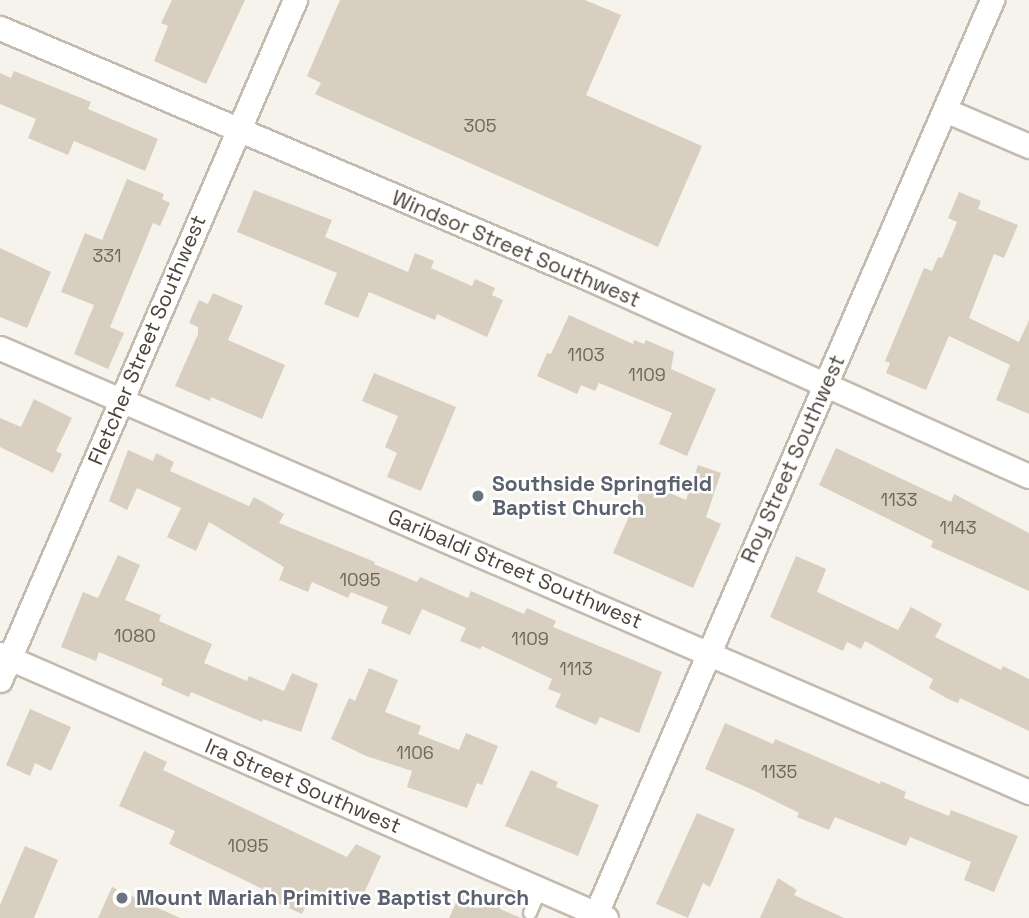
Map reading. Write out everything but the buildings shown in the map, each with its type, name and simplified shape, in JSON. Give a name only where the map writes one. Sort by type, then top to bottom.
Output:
[{"type":"street","name":"Fletcher Street Southwest","points":[[0,680],[5,656],[121,400],[295,0]]},
{"type":"street","name":"Roy Street Southwest","points":[[599,916],[708,652],[992,0]]},
{"type":"street","name":"Windsor Street Southwest","points":[[0,28],[589,278],[1029,476]]},
{"type":"street","points":[[945,110],[1029,146]]},
{"type":"street","name":"Garibaldi Street Southwest","points":[[0,348],[1029,792]]},
{"type":"street","name":"Ira Street Southwest","points":[[5,656],[599,916]]},
{"type":"lane","points":[[530,913],[540,889]]},
{"type":"place","name":"Southside Springfield Baptist Church","points":[[478,496]]},
{"type":"place","name":"Mount Mariah Primitive Baptist Church","points":[[122,898]]}]
